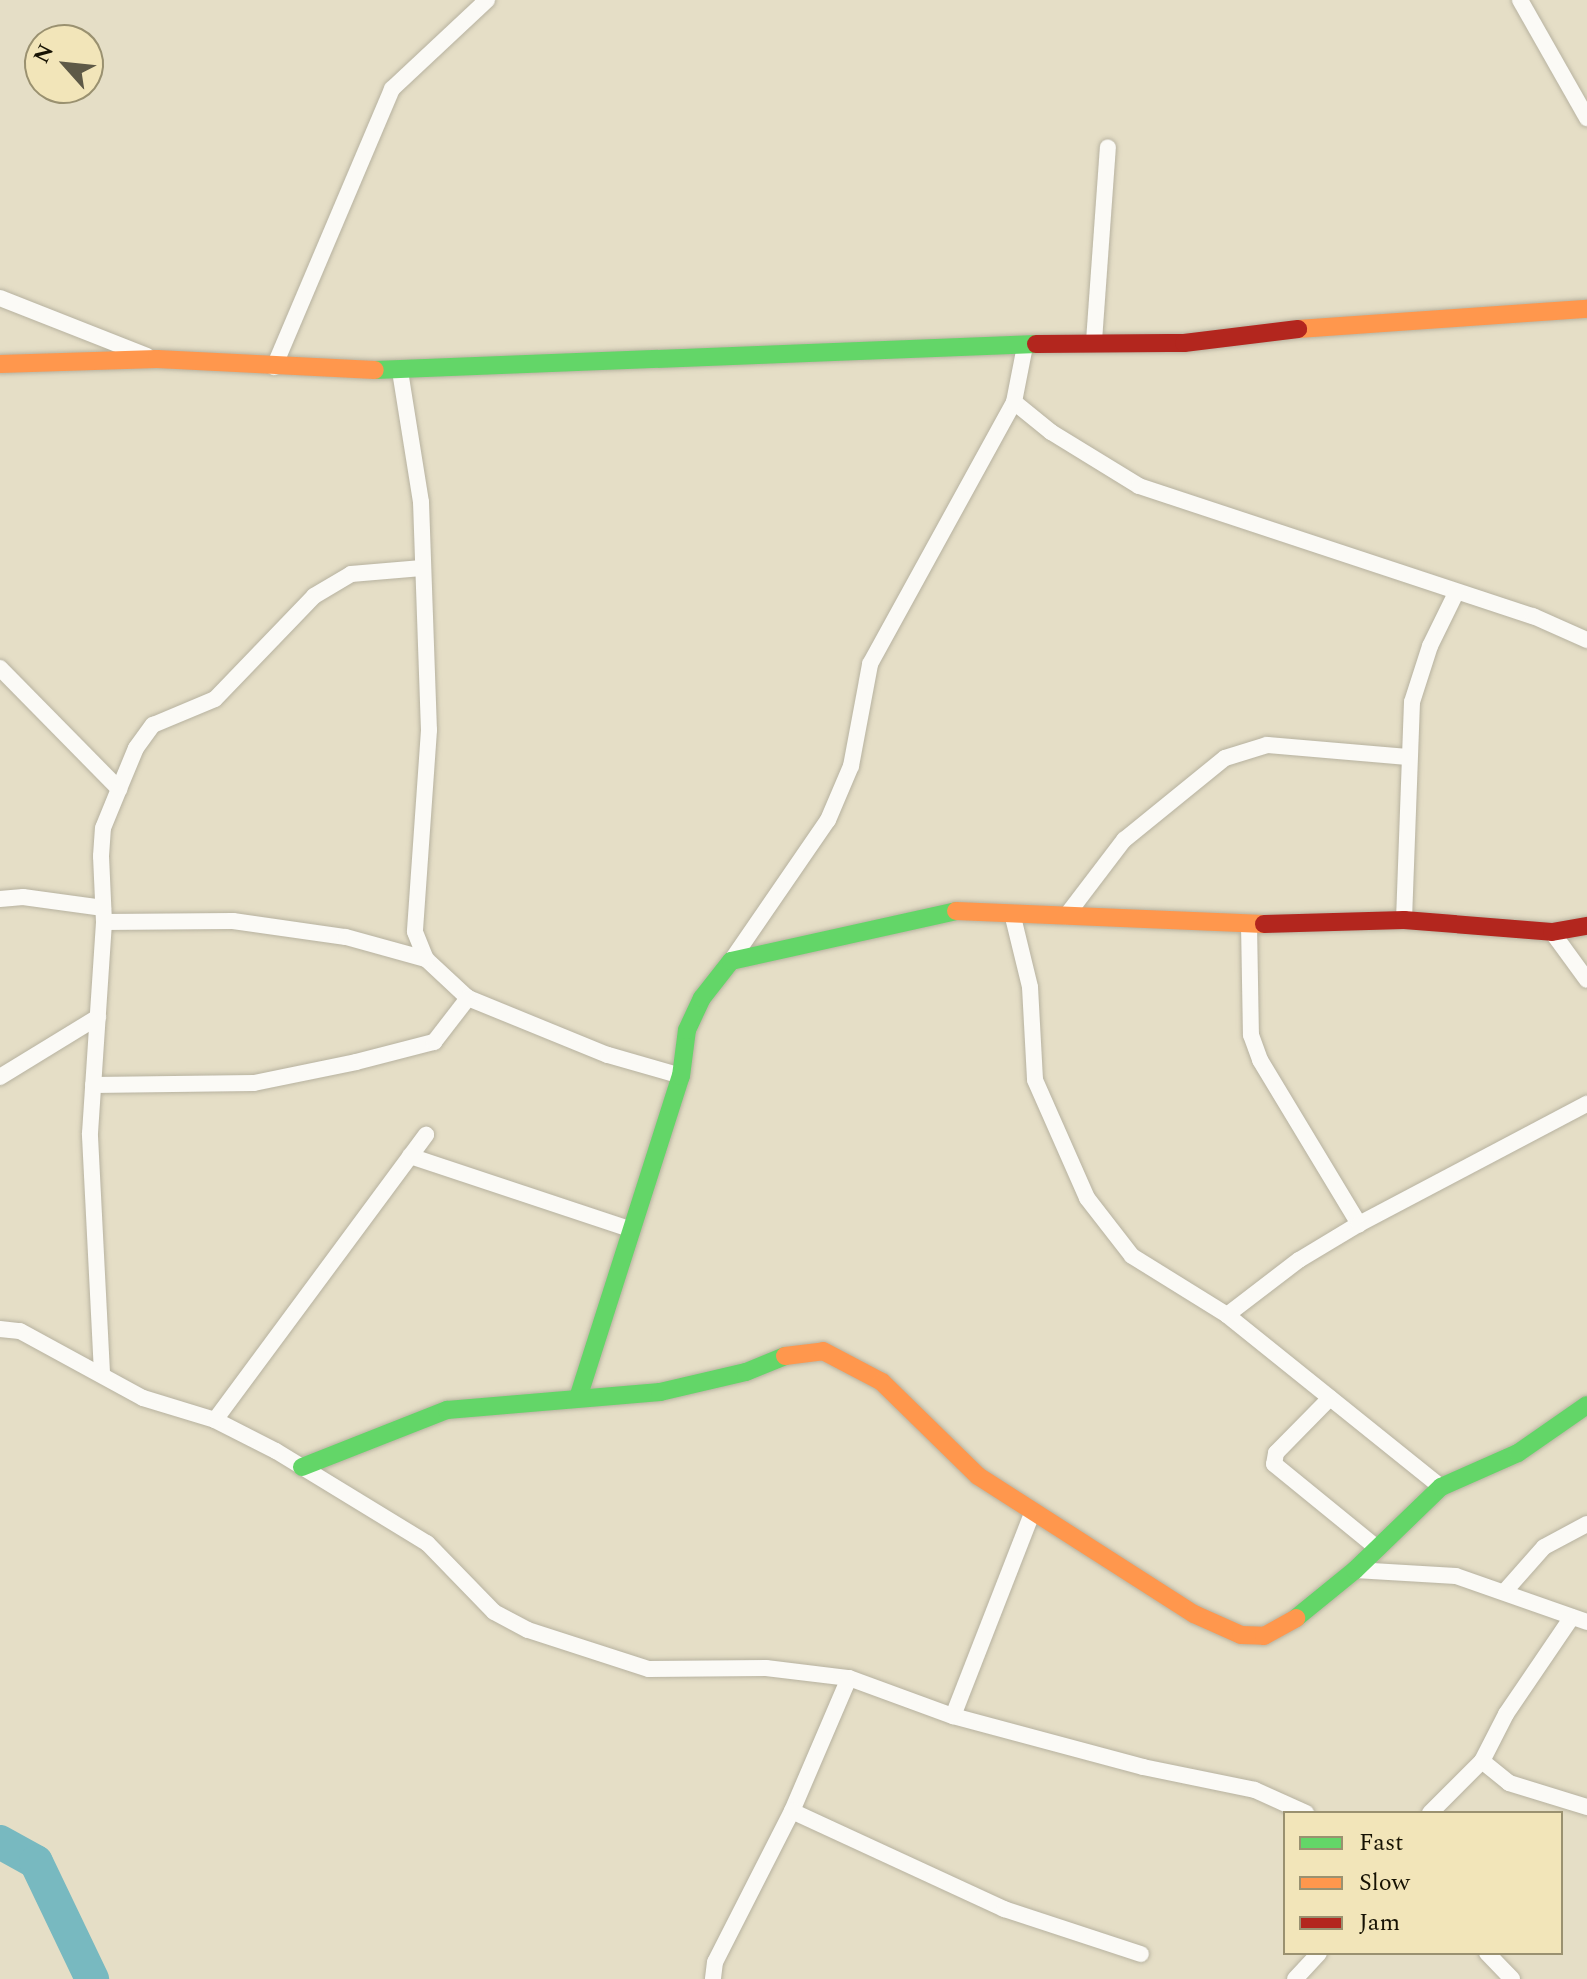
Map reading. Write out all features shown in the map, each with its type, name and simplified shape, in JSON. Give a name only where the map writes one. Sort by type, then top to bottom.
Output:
[{"type":"street","points":[[274,367],[392,89],[487,0]]},
{"type":"street","points":[[1520,0],[1587,118]]},
{"type":"street","points":[[1094,341],[1108,148]]},
{"type":"street","points":[[0,298],[157,359]]},
{"type":"street","points":[[0,364],[157,359],[400,371],[1094,341],[1184,343],[1257,331],[1587,309]]},
{"type":"street","points":[[578,1398],[681,1076],[687,1030],[702,998],[828,820],[851,766],[870,664],[1014,402],[1025,346]]},
{"type":"street","points":[[400,371],[421,502],[429,730],[415,932],[426,959],[468,998],[608,1055],[681,1076]]},
{"type":"street","points":[[1014,402],[1051,432],[1139,486],[1533,616],[1587,640]]},
{"type":"street","points":[[102,1373],[90,1133],[104,915],[103,828],[136,748],[153,725],[215,699],[314,596],[351,574],[422,568]]},
{"type":"street","points":[[1404,920],[1412,702],[1430,646],[1456,593]]},
{"type":"street","points":[[0,668],[119,789]]},
{"type":"street","points":[[1066,916],[1124,840],[1225,758],[1267,745],[1408,757]]},
{"type":"street","points":[[0,899],[23,897],[104,915],[233,921],[346,937],[426,959]]},
{"type":"street","points":[[731,961],[956,911],[1249,924],[1404,920],[1552,932],[1587,926]]},
{"type":"street","points":[[1012,913],[1030,987],[1035,1080],[1087,1198],[1132,1256],[1227,1315],[1441,1487]]},
{"type":"street","points":[[1249,924],[1251,1035],[1260,1060],[1359,1224]]},
{"type":"street","points":[[1552,932],[1587,980]]},
{"type":"street","points":[[93,1085],[254,1083],[356,1062],[434,1042],[468,998]]},
{"type":"street","points":[[0,1077],[98,1017]]},
{"type":"street","points":[[1227,1315],[1299,1260],[1359,1224],[1587,1104]]},
{"type":"street","points":[[215,1420],[426,1135]]},
{"type":"street","points":[[410,1156],[630,1229]]},
{"type":"street","points":[[3,1326],[102,1373],[143,1398],[215,1420],[302,1467],[427,1543],[494,1612],[528,1630],[649,1669],[766,1668],[849,1678],[953,1716],[1143,1767],[1255,1790],[1302,1811]]},
{"type":"street","points":[[302,1467],[447,1410],[660,1392],[746,1372],[782,1356],[823,1351],[882,1382],[978,1476],[1194,1614],[1241,1635],[1264,1636],[1288,1624],[1355,1570],[1441,1487],[1518,1453],[1587,1405]]},
{"type":"street","points":[[1330,1398],[1276,1453],[1274,1464],[1377,1548]]},
{"type":"street","points":[[953,1716],[1033,1511]]},
{"type":"street","points":[[1506,1590],[1544,1547],[1587,1524]]},
{"type":"street","points":[[1355,1570],[1456,1576],[1506,1590],[1579,1620],[1506,1714],[1482,1761],[1432,1811]]},
{"type":"street","points":[[713,1979],[715,1962],[792,1811],[849,1678]]},
{"type":"street","points":[[1482,1761],[1509,1783],[1587,1807]]},
{"type":"street","points":[[792,1811],[1004,1909],[1141,1954]]},
{"type":"street","points":[[1295,1979],[1317,1955]]},
{"type":"street","points":[[1489,1955],[1512,1979]]},
{"type":"waterway","points":[[0,1842],[36,1862],[92,1979]]},
{"type":"traffic: fast","points":[[375,370],[1036,344]]},
{"type":"traffic: fast","points":[[578,1398],[681,1076],[687,1030],[702,998],[731,961],[956,911]]},
{"type":"traffic: fast","points":[[302,1467],[447,1410],[660,1392],[746,1372],[785,1356]]},
{"type":"traffic: fast","points":[[1296,1618],[1355,1570],[1441,1487],[1518,1453],[1587,1405]]},
{"type":"traffic: slow","points":[[1298,329],[1587,309]]},
{"type":"traffic: slow","points":[[0,364],[157,359],[375,370]]},
{"type":"traffic: slow","points":[[956,911],[1264,924]]},
{"type":"traffic: slow","points":[[785,1356],[823,1351],[882,1382],[978,1476],[1194,1614],[1241,1635],[1264,1636],[1296,1618]]},
{"type":"traffic: jam","points":[[1036,344],[1184,343],[1298,329]]},
{"type":"traffic: jam","points":[[1264,924],[1404,920],[1552,932],[1587,926]]}]
